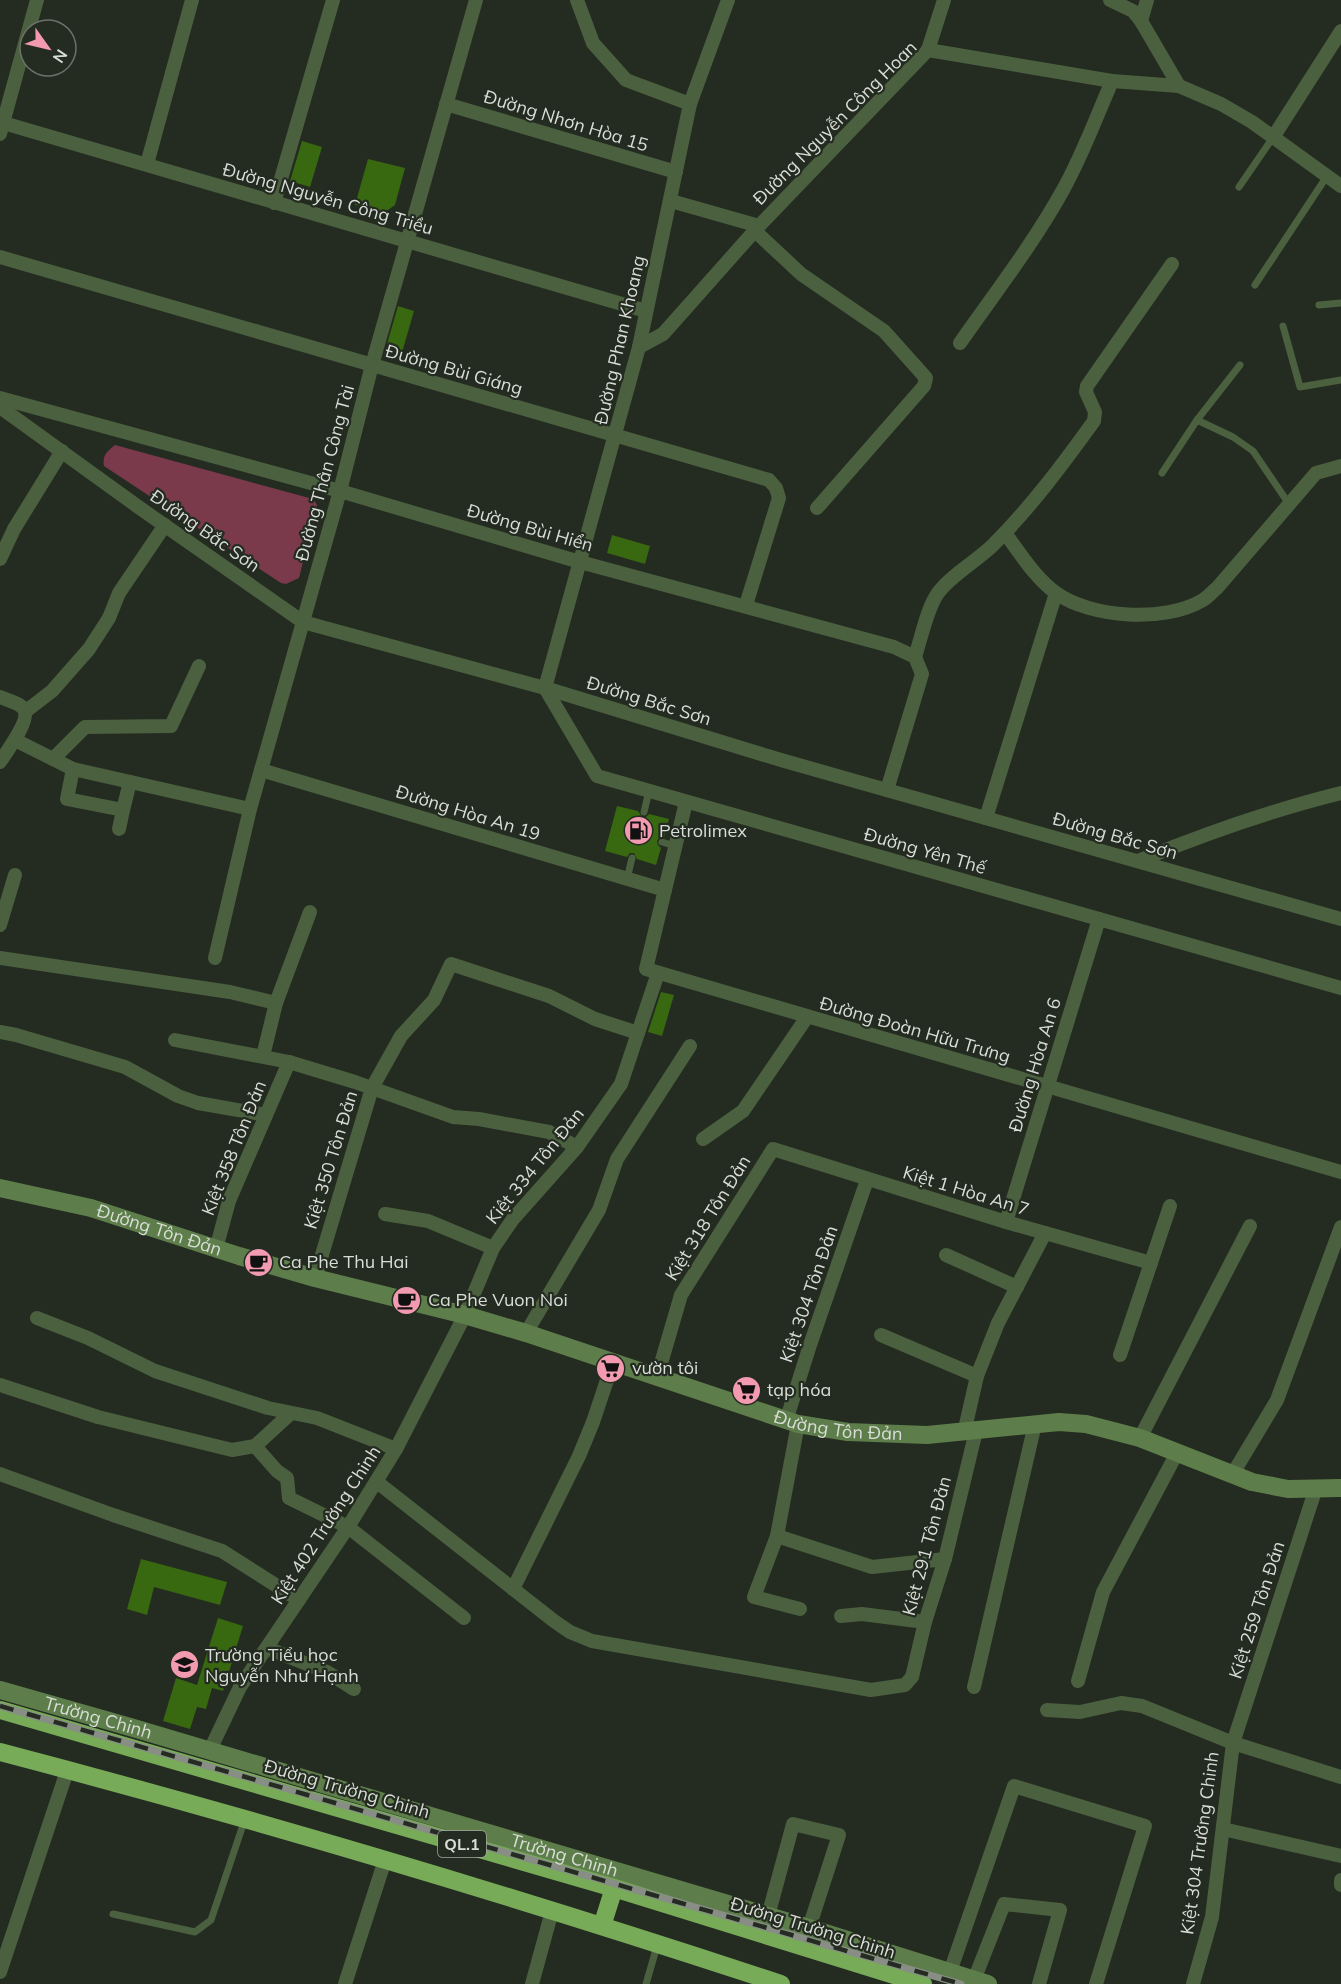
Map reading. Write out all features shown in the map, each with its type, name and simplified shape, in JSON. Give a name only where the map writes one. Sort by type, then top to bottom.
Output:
[{"type":"highway","name":"Đường Trường Chinh","points":[[0,1710],[614,1888],[922,1984]]},
{"type":"highway","name":"QL.1","points":[[0,1752],[385,1860],[658,1943],[781,1984]]},
{"type":"highway","points":[[602,1926],[614,1888]]},
{"type":"street","points":[[1,126],[37,0]]},
{"type":"street","points":[[147,164],[192,0]]},
{"type":"street","points":[[274,203],[333,0]]},
{"type":"street","name":"Đường Thân Công Tài","points":[[215,958],[250,808],[340,491],[372,365],[476,0]]},
{"type":"street","points":[[577,0],[592,43],[626,80],[690,104]]},
{"type":"street","name":"Đường Phan Khoang","points":[[545,688],[639,347],[690,104],[728,0]]},
{"type":"street","points":[[928,50],[944,0]]},
{"type":"street","points":[[1110,0],[1133,11],[1141,21],[1179,87]]},
{"type":"street","points":[[1141,21],[1147,0]]},
{"type":"street","points":[[1274,136],[1341,31]]},
{"type":"street","name":"Đường Nguyễn Công Hoan","points":[[639,347],[663,334],[757,228],[928,50],[1112,81],[1179,87],[1221,104],[1274,136],[1341,186]]},
{"type":"street","points":[[960,343],[1033,238],[1063,190],[1112,81]]},
{"type":"street","name":"Đường Nhơn Hòa 15","points":[[446,104],[676,172]]},
{"type":"street","name":"Đường Nguyễn Công Triều","points":[[1,126],[147,164],[646,311]]},
{"type":"street","points":[[671,201],[757,228],[801,274],[884,331],[926,378],[924,386],[817,508]]},
{"type":"street","name":"Đường Bùi Giáng","points":[[0,256],[769,480],[776,488],[779,498],[746,605]]},
{"type":"street","points":[[887,790],[922,674],[915,657],[936,595],[1005,533],[1060,468],[1094,421],[1095,412],[1086,392],[1087,386],[1172,264]]},
{"type":"street","name":"Đường Bùi Hiển","points":[[0,398],[340,491],[580,562],[746,605],[894,647],[915,657]]},
{"type":"street","name":"Đường Bắc Sơn","points":[[0,406],[303,622],[545,688],[887,790],[1341,919]]},
{"type":"street","points":[[0,559],[14,529],[62,451]]},
{"type":"street","points":[[1005,533],[1044,583],[1076,603],[1114,614],[1156,614],[1188,607],[1203,600],[1217,588],[1316,473],[1341,466]]},
{"type":"street","points":[[26,711],[52,692],[89,649],[110,618],[119,592],[165,525]]},
{"type":"street","points":[[986,818],[1056,592]]},
{"type":"street","points":[[53,759],[85,727],[171,726],[199,666]]},
{"type":"street","name":"Đường Yên Thế","points":[[545,688],[597,776],[1341,988]]},
{"type":"street","points":[[0,697],[22,706],[26,711],[26,717],[15,740],[0,762]]},
{"type":"street","points":[[15,740],[73,769],[250,808]]},
{"type":"street","points":[[73,769],[67,799],[123,810]]},
{"type":"street","name":"Đường Hòa An 19","points":[[261,770],[665,890]]},
{"type":"street","points":[[119,830],[130,782]]},
{"type":"street","points":[[1138,861],[1193,839],[1312,800],[1341,793]]},
{"type":"street","points":[[658,973],[646,969],[665,890],[669,844],[686,802]]},
{"type":"street","points":[[0,925],[15,875]]},
{"type":"street","points":[[263,1056],[276,1003],[310,912]]},
{"type":"street","name":"Đường Hòa An 6","points":[[1006,1222],[1099,919]]},
{"type":"street","points":[[0,958],[230,992],[276,1003]]},
{"type":"street","points":[[372,1088],[401,1036],[434,1000],[450,964],[549,996],[595,1020],[638,1033]]},
{"type":"street","name":"Đường Đoàn Hữu Trưng","points":[[658,973],[1341,1172]]},
{"type":"street","name":"Kiệt 334 Tôn Đản","points":[[465,1315],[493,1248],[513,1219],[577,1147],[621,1084],[658,973]]},
{"type":"street","points":[[703,1139],[743,1111],[807,1017]]},
{"type":"street","points":[[0,1032],[125,1067],[178,1096],[198,1103],[266,1115]]},
{"type":"street","points":[[176,1040],[288,1062],[372,1088],[453,1117],[479,1119],[549,1132],[577,1147]]},
{"type":"street","points":[[526,1333],[599,1210],[617,1160],[690,1046]]},
{"type":"street","name":"Kiệt 358 Tôn Đản","points":[[216,1249],[229,1202],[288,1062]]},
{"type":"street","name":"Kiệt 350 Tôn Đản","points":[[315,1278],[372,1088]]},
{"type":"street","name":"Kiệt 1 Hòa An 7","points":[[772,1149],[1006,1222],[1151,1263]]},
{"type":"street","name":"Kiệt 318 Tôn Đản","points":[[657,1377],[681,1295],[772,1149]]},
{"type":"street","name":"Kiệt 304 Tôn Đản","points":[[800,1610],[754,1597],[777,1536],[792,1422],[810,1345],[867,1180]]},
{"type":"street","name":"Đường Tôn Đản","points":[[0,1188],[91,1208],[216,1249],[315,1278],[465,1315],[526,1333],[792,1422],[822,1429],[927,1436],[1059,1422],[1086,1424],[1140,1438],[1232,1475],[1270,1486],[1341,1488]]},
{"type":"street","points":[[1120,1355],[1170,1206]]},
{"type":"street","points":[[385,1215],[428,1221],[493,1248]]},
{"type":"street","points":[[1140,1438],[1250,1226]]},
{"type":"street","points":[[1232,1475],[1277,1400],[1341,1227]]},
{"type":"street","name":"Kiệt 291 Tôn Đản","points":[[513,1589],[554,1621],[592,1641],[871,1690],[905,1686],[912,1677],[925,1622],[945,1559],[970,1432],[976,1376],[998,1323],[1045,1233]]},
{"type":"street","points":[[946,1255],[1017,1287]]},
{"type":"street","name":"Kiệt 402 Trường Chinh","points":[[210,1750],[240,1687],[377,1482],[465,1315]]},
{"type":"street","points":[[37,1318],[88,1338],[155,1371],[268,1408],[317,1418],[396,1449]]},
{"type":"street","points":[[881,1335],[976,1376]]},
{"type":"street","points":[[377,1482],[513,1589],[579,1456],[613,1362]]},
{"type":"street","points":[[0,1385],[98,1417],[232,1450],[255,1446],[291,1413]]},
{"type":"street","points":[[974,1687],[1035,1424]]},
{"type":"street","points":[[255,1446],[277,1471],[287,1478],[289,1498],[348,1527],[464,1618]]},
{"type":"street","points":[[1078,1681],[1103,1592],[1178,1453]]},
{"type":"street","points":[[0,1473],[113,1515],[222,1551],[299,1600]]},
{"type":"street","name":"Kiệt 259 Tôn Đản","points":[[1233,1743],[1316,1488]]},
{"type":"street","points":[[777,1536],[872,1567],[945,1559]]},
{"type":"street","points":[[840,1616],[862,1614],[925,1622]]},
{"type":"street","points":[[267,1648],[327,1672],[354,1689]]},
{"type":"street","name":"Trường Chinh","points":[[0,1690],[809,1928],[981,1982]]},
{"type":"street","points":[[1047,1710],[1080,1712],[1110,1704],[1131,1703],[1233,1743],[1341,1778]]},
{"type":"street","name":"Kiệt 304 Trường Chinh","points":[[1193,1984],[1212,1917],[1233,1743]]},
{"type":"street","points":[[0,1972],[67,1771]]},
{"type":"street","points":[[951,1972],[1014,1786],[1144,1826],[1096,1984]]},
{"type":"street","points":[[768,1916],[793,1824],[839,1835],[809,1928]]},
{"type":"street","points":[[1224,1829],[1341,1856]]},
{"type":"street","points":[[345,1984],[385,1860]]},
{"type":"street","points":[[1341,1880],[1341,1885]]},
{"type":"street","points":[[981,1982],[1004,1904],[1060,1910],[1039,1984]]},
{"type":"street","points":[[532,1984],[552,1911]]},
{"type":"lane","points":[[1239,187],[1274,136]]},
{"type":"lane","points":[[1255,285],[1327,176]]},
{"type":"lane","points":[[1319,305],[1341,303]]},
{"type":"lane","points":[[1283,326],[1300,387],[1341,380]]},
{"type":"lane","points":[[1162,473],[1197,420],[1240,365]]},
{"type":"lane","points":[[1197,420],[1233,437],[1253,452],[1289,504]]},
{"type":"lane","points":[[644,812],[649,791]]},
{"type":"lane","points":[[627,879],[632,858]]},
{"type":"lane","points":[[113,1914],[195,1932],[211,1920],[245,1820]]},
{"type":"lane","points":[[646,1984],[658,1943]]},
{"type":"shaded area","points":[[115,445],[313,499],[317,505],[299,578],[286,584],[281,583],[104,466],[106,454]]},
{"type":"building","points":[[302,141],[322,147],[310,187],[290,181]]},
{"type":"building","points":[[368,159],[405,168],[395,205],[388,210],[380,212],[355,205]]},
{"type":"building","points":[[398,306],[414,311],[401,356],[391,353],[387,344]]},
{"type":"building","points":[[612,535],[650,546],[645,564],[607,553]]},
{"type":"building","name":"Petrolimex","points":[[617,806],[638,811],[642,817],[649,814],[669,819],[664,837],[657,841],[661,848],[656,865],[637,859],[634,853],[630,853],[627,857],[605,851]]},
{"type":"building","points":[[661,992],[674,995],[662,1036],[648,1032]]},
{"type":"building","points":[[141,1559],[227,1582],[220,1605],[154,1587],[147,1615],[127,1609]]},
{"type":"building","points":[[218,1618],[243,1626],[223,1691],[212,1688],[206,1709],[197,1707],[190,1729],[163,1721],[176,1678],[197,1685]]},
{"type":"railway","points":[[0,1706],[961,1984]]},
{"type":"place","name":"Petrolimex","points":[[638,831]]},
{"type":"place","name":"Ca Phe Thu Hai","points":[[258,1262]]},
{"type":"place","name":"Ca Phe Vuon Noi","points":[[407,1300]]},
{"type":"place","name":"vườn tôi","points":[[611,1368]]},
{"type":"place","name":"tạp hóa","points":[[746,1390]]},
{"type":"place","name":"Trường Tiểu học Nguyễn Như Hạnh","points":[[184,1665]]}]
